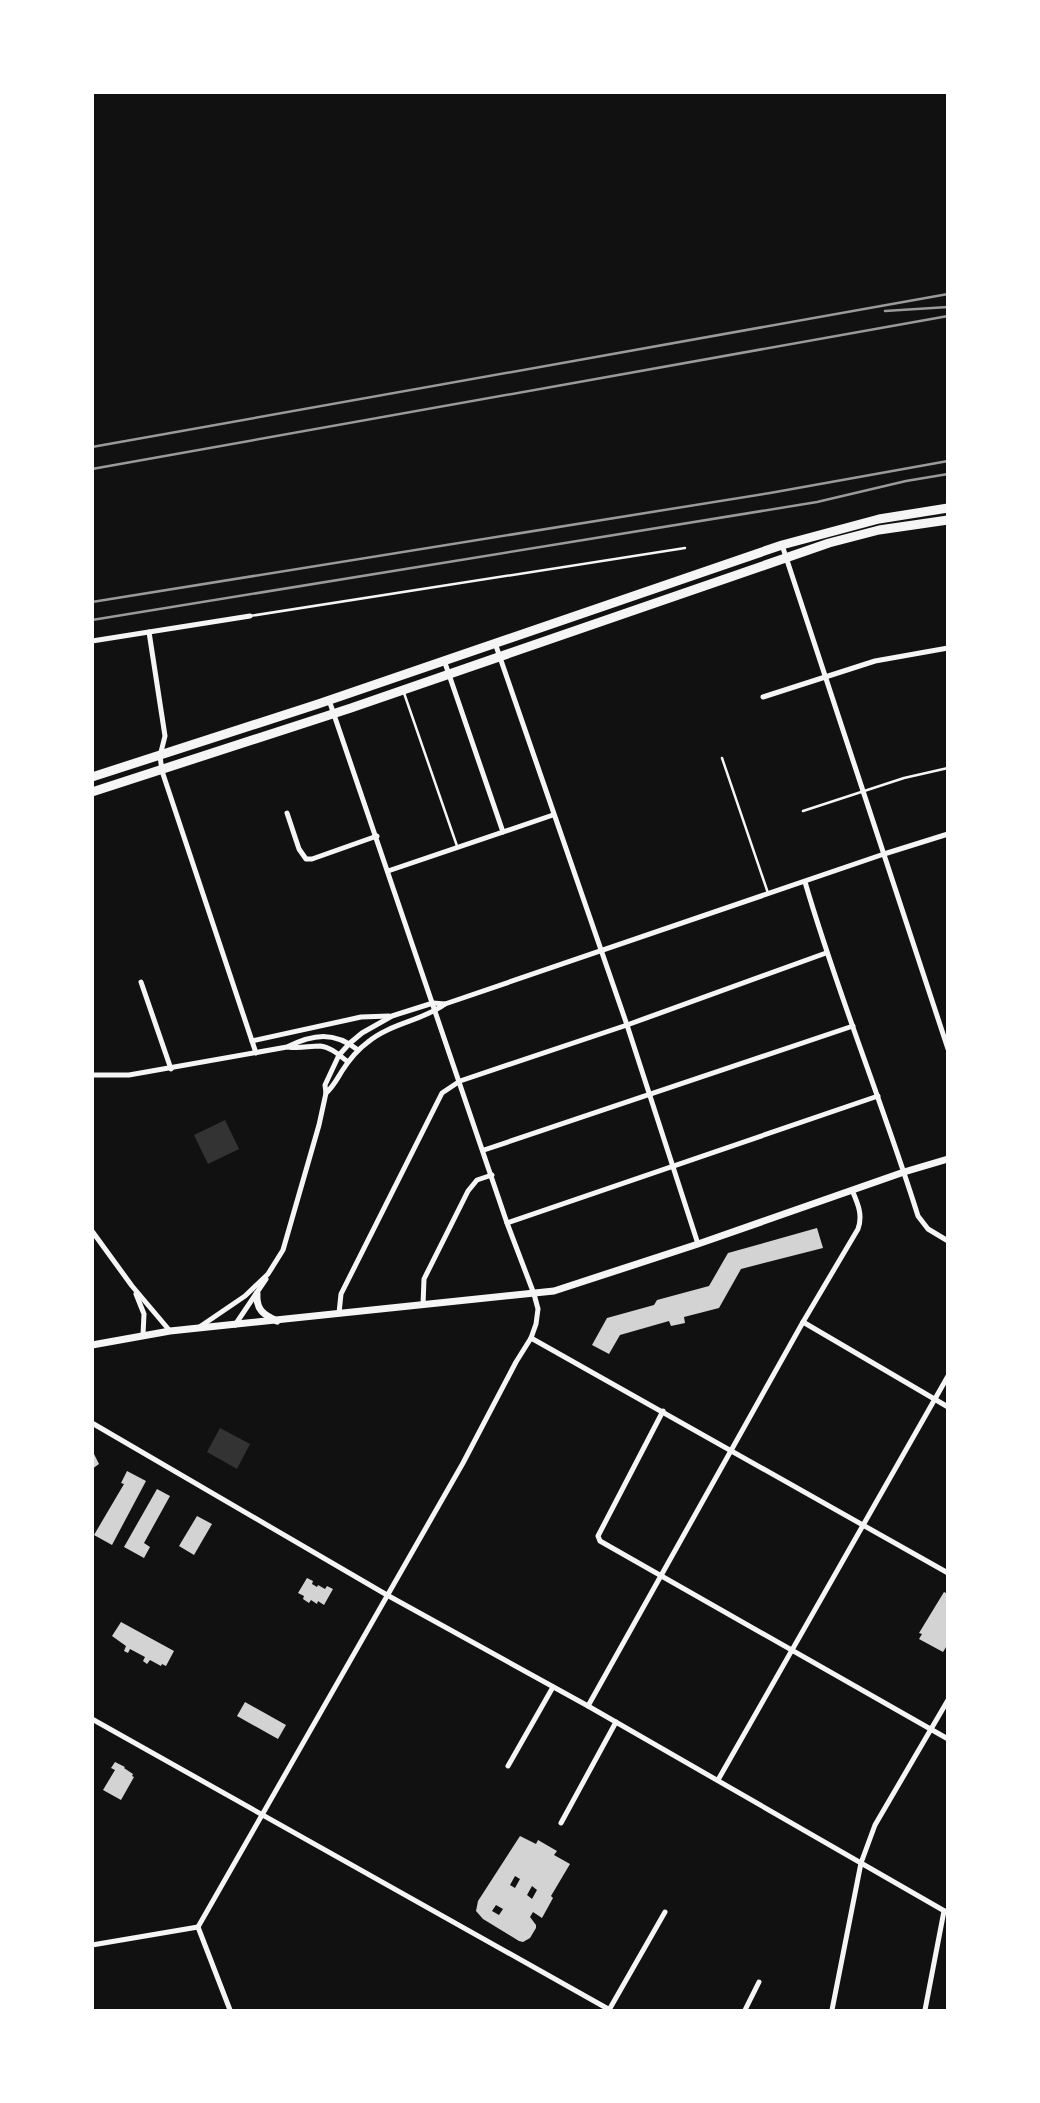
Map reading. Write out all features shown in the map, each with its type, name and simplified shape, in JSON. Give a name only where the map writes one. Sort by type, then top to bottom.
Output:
[{"type":"main road","points":[[92,778],[329,700],[444,659],[782,545],[879,519],[948,508]]},
{"type":"main road","points":[[92,792],[334,714],[402,689],[856,535],[948,520]]},
{"type":"main road","points":[[255,724],[260,738]]},
{"type":"street","points":[[782,545],[948,1049]]},
{"type":"street","points":[[92,642],[250,616]]},
{"type":"street","points":[[149,632],[164,736],[160,756],[162,771],[256,1053]]},
{"type":"street","points":[[494,643],[601,951],[698,1244]]},
{"type":"street","points":[[763,697],[882,659],[948,648]]},
{"type":"street","points":[[444,659],[503,832]]},
{"type":"street","points":[[198,1927],[463,1463],[516,1362],[531,1338],[538,1316],[534,1294],[507,1222],[377,836],[329,700]]},
{"type":"street","points":[[287,813],[299,848],[306,859],[312,859],[377,836]]},
{"type":"street","points":[[388,871],[553,815]]},
{"type":"street","points":[[326,1093],[331,1089],[358,1050],[381,1033],[436,1011],[445,1004],[884,854],[948,834]]},
{"type":"street","points":[[805,882],[826,953],[878,1096],[918,1216],[922,1224],[948,1241]]},
{"type":"street","points":[[338,1313],[342,1294],[442,1093],[460,1081],[626,1025],[826,953]]},
{"type":"street","points":[[141,982],[171,1069]]},
{"type":"street","points":[[235,1325],[283,1250],[293,1220],[326,1093],[325,1086],[340,1056],[350,1043],[375,1024],[392,1016],[433,1003],[445,1004]]},
{"type":"street","points":[[252,1041],[361,1017],[392,1016]]},
{"type":"street","points":[[484,1150],[853,1026]]},
{"type":"street","points":[[92,1074],[129,1075],[171,1069],[286,1047],[296,1042],[323,1036],[333,1036],[350,1043],[358,1050]]},
{"type":"street","points":[[286,1047],[298,1049],[320,1046],[329,1049],[348,1062]]},
{"type":"street","points":[[507,1222],[810,1121],[878,1096]]},
{"type":"street","points":[[92,1346],[170,1331],[278,1321],[338,1313],[351,1314],[554,1291],[698,1244],[904,1172],[948,1159]]},
{"type":"street","points":[[423,1305],[422,1288],[424,1279],[468,1190],[477,1180],[492,1175]]},
{"type":"street","points":[[588,1706],[803,1322],[858,1229],[861,1221],[860,1211],[852,1190]]},
{"type":"street","points":[[92,1231],[132,1286],[170,1331]]},
{"type":"street","points":[[198,1328],[237,1302],[268,1274]]},
{"type":"street","points":[[132,1286],[144,1314],[143,1335]]},
{"type":"street","points":[[256,1294],[256,1302],[260,1311],[278,1321]]},
{"type":"street","points":[[803,1322],[948,1407]]},
{"type":"street","points":[[531,1338],[948,1573]]},
{"type":"street","points":[[718,1780],[948,1376]]},
{"type":"street","points":[[663,1411],[598,1536],[604,1544],[948,1739]]},
{"type":"street","points":[[92,1423],[387,1595],[588,1706],[946,1912],[925,2010]]},
{"type":"street","points":[[508,1766],[553,1687]]},
{"type":"street","points":[[832,2010],[861,1863],[875,1825],[948,1700]]},
{"type":"street","points":[[92,1719],[609,2010],[665,1912]]},
{"type":"street","points":[[561,1823],[616,1722]]},
{"type":"street","points":[[92,1945],[198,1927]]},
{"type":"street","points":[[198,1927],[230,2010]]},
{"type":"street","points":[[745,2010],[759,1982]]},
{"type":"lane","points":[[250,616],[685,548]]},
{"type":"lane","points":[[402,689],[458,848]]},
{"type":"lane","points":[[722,758],[768,894]]},
{"type":"lane","points":[[803,811],[913,776],[948,768]]},
{"type":"shaded area","points":[[225,1120],[239,1149],[208,1164],[194,1135]]},
{"type":"shaded area","points":[[220,1428],[250,1444],[237,1469],[207,1452]]},
{"type":"building","points":[[817,1228],[823,1248],[741,1269],[719,1308],[684,1317],[685,1323],[671,1326],[669,1321],[620,1335],[609,1354],[592,1345],[607,1318],[654,1305],[657,1300],[709,1286],[728,1253]]},
{"type":"building","points":[[94,1454],[99,1464],[92,1469],[92,1455]]},
{"type":"building","points":[[127,1471],[146,1481],[112,1545],[94,1535],[124,1484],[121,1483]]},
{"type":"building","points":[[157,1489],[170,1496],[144,1543],[150,1547],[144,1558],[124,1547]]},
{"type":"building","points":[[197,1516],[212,1524],[194,1555],[179,1546]]},
{"type":"building","points":[[307,1578],[313,1581],[312,1584],[317,1587],[318,1585],[325,1589],[327,1586],[333,1589],[324,1605],[318,1601],[317,1604],[311,1600],[309,1603],[303,1599],[304,1596],[298,1593]]},
{"type":"building","points":[[944,1592],[948,1594],[948,1644],[943,1652],[919,1639],[922,1634],[919,1633]]},
{"type":"building","points":[[121,1622],[174,1651],[166,1666],[162,1664],[161,1666],[150,1660],[147,1664],[143,1661],[145,1657],[130,1649],[128,1653],[124,1651],[126,1646],[112,1636]]},
{"type":"building","points":[[245,1702],[286,1725],[278,1739],[237,1716]]},
{"type":"building","points":[[115,1762],[125,1767],[134,1777],[121,1800],[103,1790],[115,1770],[111,1768]]},
{"type":"building","points":[[520,1836],[536,1844],[538,1840],[557,1851],[554,1855],[570,1864],[551,1896],[553,1898],[542,1918],[533,1912],[530,1917],[536,1928],[530,1938],[523,1942],[483,1919],[476,1911],[478,1901]],"holes":[[[515,1876],[520,1879],[515,1888],[510,1885]],[[532,1886],[537,1890],[532,1899],[527,1895]],[[496,1905],[503,1909],[499,1915],[492,1911]]]},
{"type":"railway","points":[[92,447],[948,294]]},
{"type":"railway","points":[[885,311],[948,307]]},
{"type":"railway","points":[[92,469],[948,316]]},
{"type":"railway","points":[[92,602],[770,493],[948,461]]},
{"type":"railway","points":[[92,620],[817,502],[906,481],[948,474]]}]
